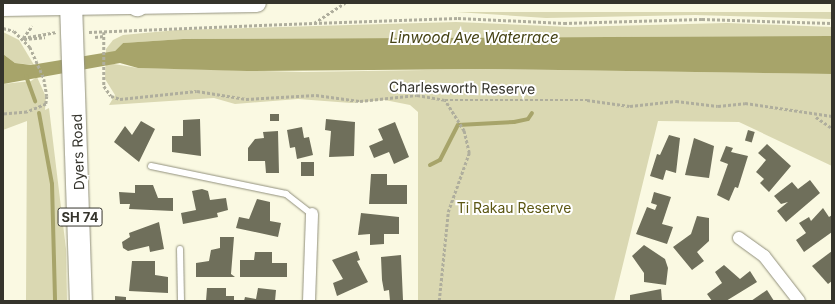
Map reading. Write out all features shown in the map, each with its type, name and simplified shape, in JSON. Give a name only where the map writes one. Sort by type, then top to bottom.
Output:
[{"type":"highway","name":"Dyers Road","points":[[71,5],[81,301]]},
{"type":"main road","points":[[3,6],[257,3]]},
{"type":"street","points":[[309,301],[312,214]]},
{"type":"street","points":[[739,238],[764,256],[799,301]]},
{"type":"lane","points":[[151,166],[286,194],[312,214]]},
{"type":"lane","points":[[180,250],[181,301]]},
{"type":"path","points":[[314,23],[345,3]]},
{"type":"path","points":[[100,32],[458,18],[564,23],[709,19],[832,23]]},
{"type":"path","points":[[23,38],[32,26]]},
{"type":"path","points":[[3,28],[23,38],[35,54],[45,83],[46,104],[27,112],[3,114]]},
{"type":"path","points":[[23,38],[42,32]]},
{"type":"path","name":"Charlesworth Reserve","points":[[104,32],[104,86],[111,96],[120,99],[197,91],[246,99],[316,95],[360,101],[403,95],[445,100],[507,98],[630,106],[676,101],[718,106],[745,103],[780,106],[816,116],[832,116]]},
{"type":"path","points":[[95,37],[104,36]]},
{"type":"path","points":[[23,38],[45,37]]},
{"type":"path","points":[[439,301],[448,212],[469,153],[464,131],[445,100]]},
{"type":"path","points":[[816,116],[832,128]]},
{"type":"green space","points":[[456,12],[832,12],[832,19],[695,15],[546,18]]},
{"type":"green space","name":"Ti Rakau Reserve","points":[[456,22],[571,27],[727,23],[832,27],[832,36],[183,39],[123,43],[115,51],[114,64],[138,68],[303,72],[488,69],[832,74],[832,166],[739,122],[658,121],[614,301],[418,301],[418,112],[410,105],[385,100],[351,103],[298,99],[235,104],[214,98],[109,105],[115,95],[105,79],[106,49],[113,40],[123,35],[177,30]]},
{"type":"green space","points":[[3,32],[19,40],[34,65],[15,63],[3,54]]},
{"type":"green space","points":[[37,77],[46,97],[45,110],[49,108],[66,249],[67,301],[26,301],[27,121],[3,130],[3,84],[31,81]]},
{"type":"water","name":"Linwood Ave Waterrace","points":[[832,36],[832,74],[488,69],[247,71],[138,68],[120,63],[3,84],[3,54],[15,63],[31,65],[115,51],[123,43],[183,39]]},
{"type":"building","points":[[270,114],[279,114],[279,121],[270,121]]},
{"type":"building","points":[[200,119],[201,156],[172,152],[172,136],[183,136],[183,120]]},
{"type":"building","points":[[326,119],[355,122],[354,156],[329,157],[331,131],[325,130]]},
{"type":"building","points":[[141,121],[155,129],[139,162],[114,142],[125,126],[132,135]]},
{"type":"building","points":[[395,122],[409,157],[394,164],[389,152],[374,158],[369,146],[383,140],[378,129]]},
{"type":"building","points":[[302,127],[304,138],[309,137],[313,155],[297,159],[295,147],[290,148],[287,130]]},
{"type":"building","points":[[748,130],[755,132],[752,143],[745,141]]},
{"type":"building","points":[[278,131],[279,173],[266,173],[265,161],[248,161],[248,148],[255,139],[264,138],[263,132]]},
{"type":"building","points":[[669,135],[680,138],[676,173],[666,170],[663,180],[650,176],[657,154],[660,155]]},
{"type":"building","points":[[694,138],[714,146],[709,178],[685,175]]},
{"type":"building","points":[[767,144],[791,166],[769,192],[760,183],[764,179],[756,172],[766,160],[758,153]]},
{"type":"building","points":[[726,146],[733,148],[731,152],[748,156],[738,188],[735,187],[729,201],[717,195],[728,164],[720,161]]},
{"type":"building","points":[[301,162],[314,162],[314,176],[301,176]]},
{"type":"building","points":[[371,174],[387,174],[387,185],[407,185],[407,204],[369,204]]},
{"type":"building","points":[[810,180],[820,193],[786,222],[777,211],[788,202],[781,204],[774,196],[792,182],[798,189]]},
{"type":"building","points":[[135,185],[153,185],[158,198],[173,198],[173,211],[129,209],[130,204],[120,204],[119,192],[135,193]]},
{"type":"building","points":[[202,189],[208,191],[210,200],[226,198],[228,210],[217,213],[218,217],[183,224],[181,213],[196,210],[192,191]]},
{"type":"building","points":[[654,192],[671,197],[662,224],[673,227],[667,244],[636,234],[647,207],[655,210],[657,205],[651,203]]},
{"type":"building","points":[[257,199],[270,202],[270,221],[281,223],[278,237],[236,228],[239,217],[249,219]]},
{"type":"building","points":[[823,208],[829,217],[832,215],[832,232],[804,252],[796,240],[806,233],[799,223],[809,217],[811,221]]},
{"type":"building","points":[[361,213],[399,217],[399,234],[384,234],[384,244],[370,245],[370,234],[358,235]]},
{"type":"building","points":[[697,216],[709,218],[709,241],[697,252],[704,261],[692,270],[673,247],[691,234]]},
{"type":"building","points":[[159,222],[164,249],[150,252],[149,246],[128,251],[123,248],[122,242],[130,237],[129,233]]},
{"type":"building","points":[[220,237],[234,237],[231,274],[235,277],[196,277],[196,263],[209,261],[211,250],[220,248]]},
{"type":"building","points":[[644,245],[665,259],[668,268],[666,285],[644,282],[644,273],[632,256]]},
{"type":"building","points":[[357,251],[360,260],[357,261],[368,282],[337,296],[333,283],[343,279],[332,260]]},
{"type":"building","points":[[832,251],[832,281],[828,284],[812,266]]},
{"type":"building","points":[[255,252],[272,252],[272,263],[287,263],[287,277],[240,277],[240,260],[254,260]]},
{"type":"building","points":[[401,255],[403,300],[390,301],[389,290],[384,291],[381,257]]},
{"type":"building","points":[[132,261],[155,261],[155,275],[168,277],[168,293],[129,291]]},
{"type":"building","points":[[724,265],[740,279],[750,271],[757,282],[726,301],[712,301],[707,294],[722,283],[715,272]]},
{"type":"building","points":[[207,288],[226,288],[226,296],[234,296],[234,301],[206,301]]},
{"type":"building","points":[[258,288],[276,290],[275,301],[244,301],[245,297],[256,299]]},
{"type":"building","points":[[661,289],[662,301],[630,301],[630,295]]},
{"type":"building","points":[[767,290],[774,301],[751,301]]},
{"type":"building","points":[[115,296],[126,297],[126,301],[115,301]]},
{"type":"waterway","points":[[26,76],[35,101]]},
{"type":"waterway","points":[[39,113],[52,184],[55,301]]},
{"type":"waterway","points":[[430,165],[440,160],[458,125],[514,122],[528,119],[532,113]]}]
